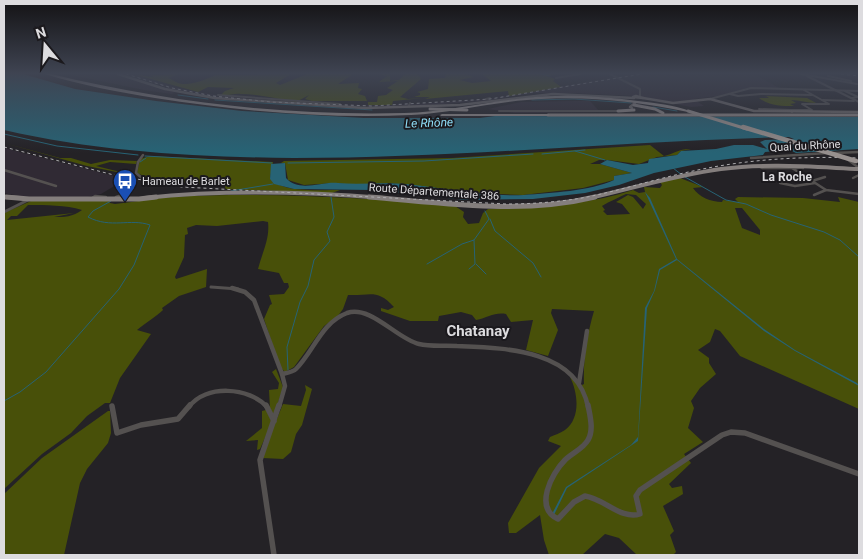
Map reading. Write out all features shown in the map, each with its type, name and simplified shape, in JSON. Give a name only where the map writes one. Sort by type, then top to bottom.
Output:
[{"type":"highway","points":[[186,100],[298,111],[398,114],[859,114]]},
{"type":"highway","points":[[198,100],[341,112],[426,111],[509,100]]},
{"type":"highway","points":[[398,114],[447,111],[523,100]]},
{"type":"highway","points":[[614,100],[690,111]]},
{"type":"highway","points":[[636,100],[690,111],[858,161]]},
{"type":"highway","points":[[636,100],[642,108],[661,112]]},
{"type":"highway","points":[[616,112],[636,100]]},
{"type":"highway","points":[[341,112],[430,109],[555,114],[616,112],[705,114]]},
{"type":"highway","points":[[587,115],[661,112],[859,114]]},
{"type":"main road","points":[[233,100],[376,108],[485,100]]},
{"type":"main road","points":[[638,100],[675,102],[697,100]]},
{"type":"main road","points":[[713,100],[748,111],[859,114]]},
{"type":"main road","name":"Route Départementale 386","points":[[4,197],[90,200],[248,194],[355,196],[488,207],[516,207],[584,200],[692,174],[758,166],[858,169]]},
{"type":"street","points":[[274,100],[340,104]]},
{"type":"street","points":[[759,110],[812,110],[802,104],[829,104],[822,100]]},
{"type":"street","points":[[825,100],[859,102]]},
{"type":"street","points":[[499,111],[616,112]]},
{"type":"street","name":"Quai du Rhône","points":[[751,158],[859,152]]},
{"type":"street","points":[[142,178],[136,173],[138,162],[143,155]]},
{"type":"street","points":[[845,158],[858,169],[859,175],[853,178]]},
{"type":"street","points":[[790,167],[803,168]]},
{"type":"street","points":[[790,167],[826,190],[859,194]]},
{"type":"street","points":[[4,170],[56,186]]},
{"type":"street","points":[[780,183],[795,186],[814,182],[825,176]]},
{"type":"street","points":[[90,200],[95,196],[118,197],[136,181]]},
{"type":"street","points":[[814,195],[826,190]]},
{"type":"street","points":[[4,212],[29,199]]},
{"type":"street","points":[[210,287],[238,290],[246,292],[250,296],[258,308],[285,386],[260,460],[274,555]]},
{"type":"street","points":[[282,374],[295,370],[326,327],[343,315],[355,312],[369,315],[405,338],[419,344],[501,349],[541,356],[567,371],[579,383],[587,399],[591,421],[590,437],[586,444],[564,460],[554,473],[545,507],[546,513],[551,518],[558,519],[574,502],[585,496],[599,499],[630,517],[635,517],[640,514],[636,496],[640,490],[722,435],[731,432],[745,433],[764,438],[859,474]]},
{"type":"street","points":[[579,383],[587,331]]},
{"type":"street","points":[[112,406],[114,410],[114,427],[117,433],[141,425],[178,419],[182,417],[197,396],[237,391],[247,392],[260,399],[274,421]]},
{"type":"shaded area","points":[[261,100],[354,105],[488,100],[431,105],[355,106]]},
{"type":"shaded area","points":[[655,100],[696,100],[704,106],[691,107]]},
{"type":"shaded area","points":[[590,101],[600,112],[515,113],[488,109],[521,102]]},
{"type":"shaded area","points":[[4,148],[126,179],[101,194],[88,197],[34,198],[4,193]]},
{"type":"green space","points":[[309,100],[367,101],[312,101]]},
{"type":"green space","points":[[377,100],[402,100],[393,101],[392,105],[368,105],[368,102],[377,102]]},
{"type":"green space","points":[[762,100],[791,100],[796,103],[790,104],[794,106],[785,106],[767,103]]},
{"type":"green space","points":[[792,100],[811,100],[816,103]]},
{"type":"green space","points":[[4,143],[91,164],[110,160],[137,161],[136,164],[110,162],[96,166],[141,177],[87,166]]},
{"type":"green space","points":[[650,145],[664,156],[680,150],[691,149],[681,151],[677,155],[657,157],[639,164],[599,160],[590,164],[600,164],[632,173],[614,176],[614,180],[583,188],[523,195],[475,193],[390,183],[304,185],[288,180],[285,163],[281,163],[284,161],[452,158]]},
{"type":"green space","points":[[150,156],[273,162],[270,178],[275,183],[302,190],[340,190],[332,193],[226,189],[224,185],[171,182],[142,178],[144,176],[137,173],[140,159]]},
{"type":"green space","points":[[680,178],[703,187],[693,188],[702,196],[718,202],[723,200],[738,202],[735,199],[738,197],[803,198],[840,202],[838,197],[859,202],[859,409],[740,356],[720,331],[715,329],[710,342],[698,350],[709,358],[709,363],[716,374],[700,388],[691,401],[694,408],[688,428],[703,442],[684,454],[691,463],[669,484],[672,488],[682,486],[683,494],[663,506],[674,531],[670,535],[676,552],[674,554],[637,555],[619,538],[605,534],[582,555],[549,555],[544,540],[540,515],[516,533],[509,533],[508,523],[539,468],[561,446],[548,441],[550,437],[565,430],[574,419],[576,398],[570,377],[572,376],[580,386],[584,384],[586,347],[594,311],[552,309],[551,313],[558,330],[548,356],[526,350],[533,320],[511,322],[506,314],[494,314],[476,320],[472,315],[461,312],[439,316],[438,321],[410,321],[381,311],[381,308],[388,310],[394,307],[383,297],[373,294],[348,295],[343,309],[337,317],[324,326],[294,367],[285,372],[280,367],[264,319],[272,304],[269,295],[284,294],[289,287],[288,283],[284,283],[279,273],[258,269],[268,234],[268,222],[263,221],[217,226],[196,225],[187,228],[188,234],[185,235],[184,257],[175,277],[176,279],[207,269],[206,287],[179,296],[137,330],[151,334],[120,378],[110,403],[105,403],[87,416],[71,433],[42,454],[4,489],[4,213],[31,201],[109,201],[115,204],[172,197],[278,195],[384,200],[455,206],[464,212],[463,217],[468,224],[479,223],[483,213],[488,209],[543,207],[598,199],[633,190],[639,193],[645,192],[644,187],[660,188],[662,185],[660,182]],"holes":[[[626,194],[636,195],[646,204],[643,209],[633,197],[628,195],[616,202],[622,204],[630,214],[607,215],[603,211],[605,210],[602,206]],[[28,205],[62,206],[82,210],[65,217],[54,217],[74,213],[7,220],[11,216],[17,216]],[[735,208],[742,208],[760,230],[760,235],[742,228]]]},
{"type":"green space","points":[[276,369],[283,387],[274,416],[270,408],[269,390],[278,389],[279,383],[272,372]]},
{"type":"green space","points":[[305,385],[312,389],[302,425],[296,434],[291,452],[283,459],[263,458],[283,404],[301,406],[306,390]]},
{"type":"green space","points":[[266,410],[272,422],[260,449],[257,450],[258,440],[246,441],[262,428],[262,411]]},
{"type":"green space","points":[[110,411],[111,433],[108,443],[87,469],[80,483],[64,555],[4,555],[4,494],[42,458]]},
{"type":"water","name":"Le Rhône","points":[[4,100],[150,100],[242,111],[364,118],[480,118],[495,116],[859,117],[859,149],[796,153],[790,150],[765,152],[763,155],[711,161],[654,173],[619,185],[585,193],[533,199],[466,200],[372,190],[294,189],[274,184],[270,179],[271,164],[285,163],[286,178],[297,185],[304,186],[332,183],[397,183],[479,193],[524,195],[594,187],[614,180],[614,176],[632,173],[600,164],[607,160],[633,165],[648,163],[649,159],[677,155],[681,151],[716,149],[734,145],[753,145],[767,149],[760,142],[765,140],[794,139],[789,137],[727,139],[418,155],[294,158],[148,152],[76,144],[4,130]]},
{"type":"water","points":[[645,192],[650,198],[677,259],[764,329],[795,350],[857,383],[859,386],[795,351],[764,331],[677,260],[660,270],[655,290],[647,308],[638,441],[567,488],[554,515],[552,514],[566,487],[631,445],[638,437],[645,308],[654,291],[659,269],[676,259]]},
{"type":"waterway","points":[[216,100],[372,110]]},
{"type":"waterway","points":[[589,100],[631,103]]},
{"type":"waterway","points":[[653,107],[677,111]]},
{"type":"waterway","points":[[4,134],[57,146],[138,155]]},
{"type":"waterway","points":[[542,154],[585,150]]},
{"type":"waterway","points":[[575,151],[605,160]]},
{"type":"waterway","points":[[288,163],[424,161],[533,154]]},
{"type":"waterway","points":[[145,156],[272,163]]},
{"type":"waterway","points":[[140,162],[146,158]]},
{"type":"waterway","points":[[673,168],[682,175]]},
{"type":"waterway","points":[[685,177],[726,200],[746,204],[771,215],[824,232],[840,240],[859,257]]},
{"type":"waterway","points":[[231,191],[273,184]]},
{"type":"waterway","points":[[288,370],[287,347],[300,302],[308,286],[314,260],[330,241],[327,232],[334,217],[331,197]]},
{"type":"waterway","points":[[4,401],[20,392],[46,372],[119,289],[134,265],[150,225],[135,222],[112,223],[96,221],[88,217],[93,211],[111,201]]},
{"type":"waterway","points":[[474,240],[489,219],[485,211]]},
{"type":"waterway","points":[[490,219],[495,231],[533,263],[541,277]]},
{"type":"waterway","points":[[427,264],[462,244],[474,240]]},
{"type":"waterway","points":[[469,269],[475,264],[474,240]]},
{"type":"waterway","points":[[476,264],[486,274]]},
{"type":"railway","points":[[253,100],[372,106],[472,100]]},
{"type":"railway","points":[[4,147],[114,175],[182,187],[506,204],[582,198],[679,174],[755,161],[796,158],[859,158]]},
{"type":"place","name":"Hameau de Barlet","points":[[125,202]]},
{"type":"district","name":"La Roche","points":[[787,177]]},
{"type":"district","name":"Chatanay","points":[[478,331]]}]
